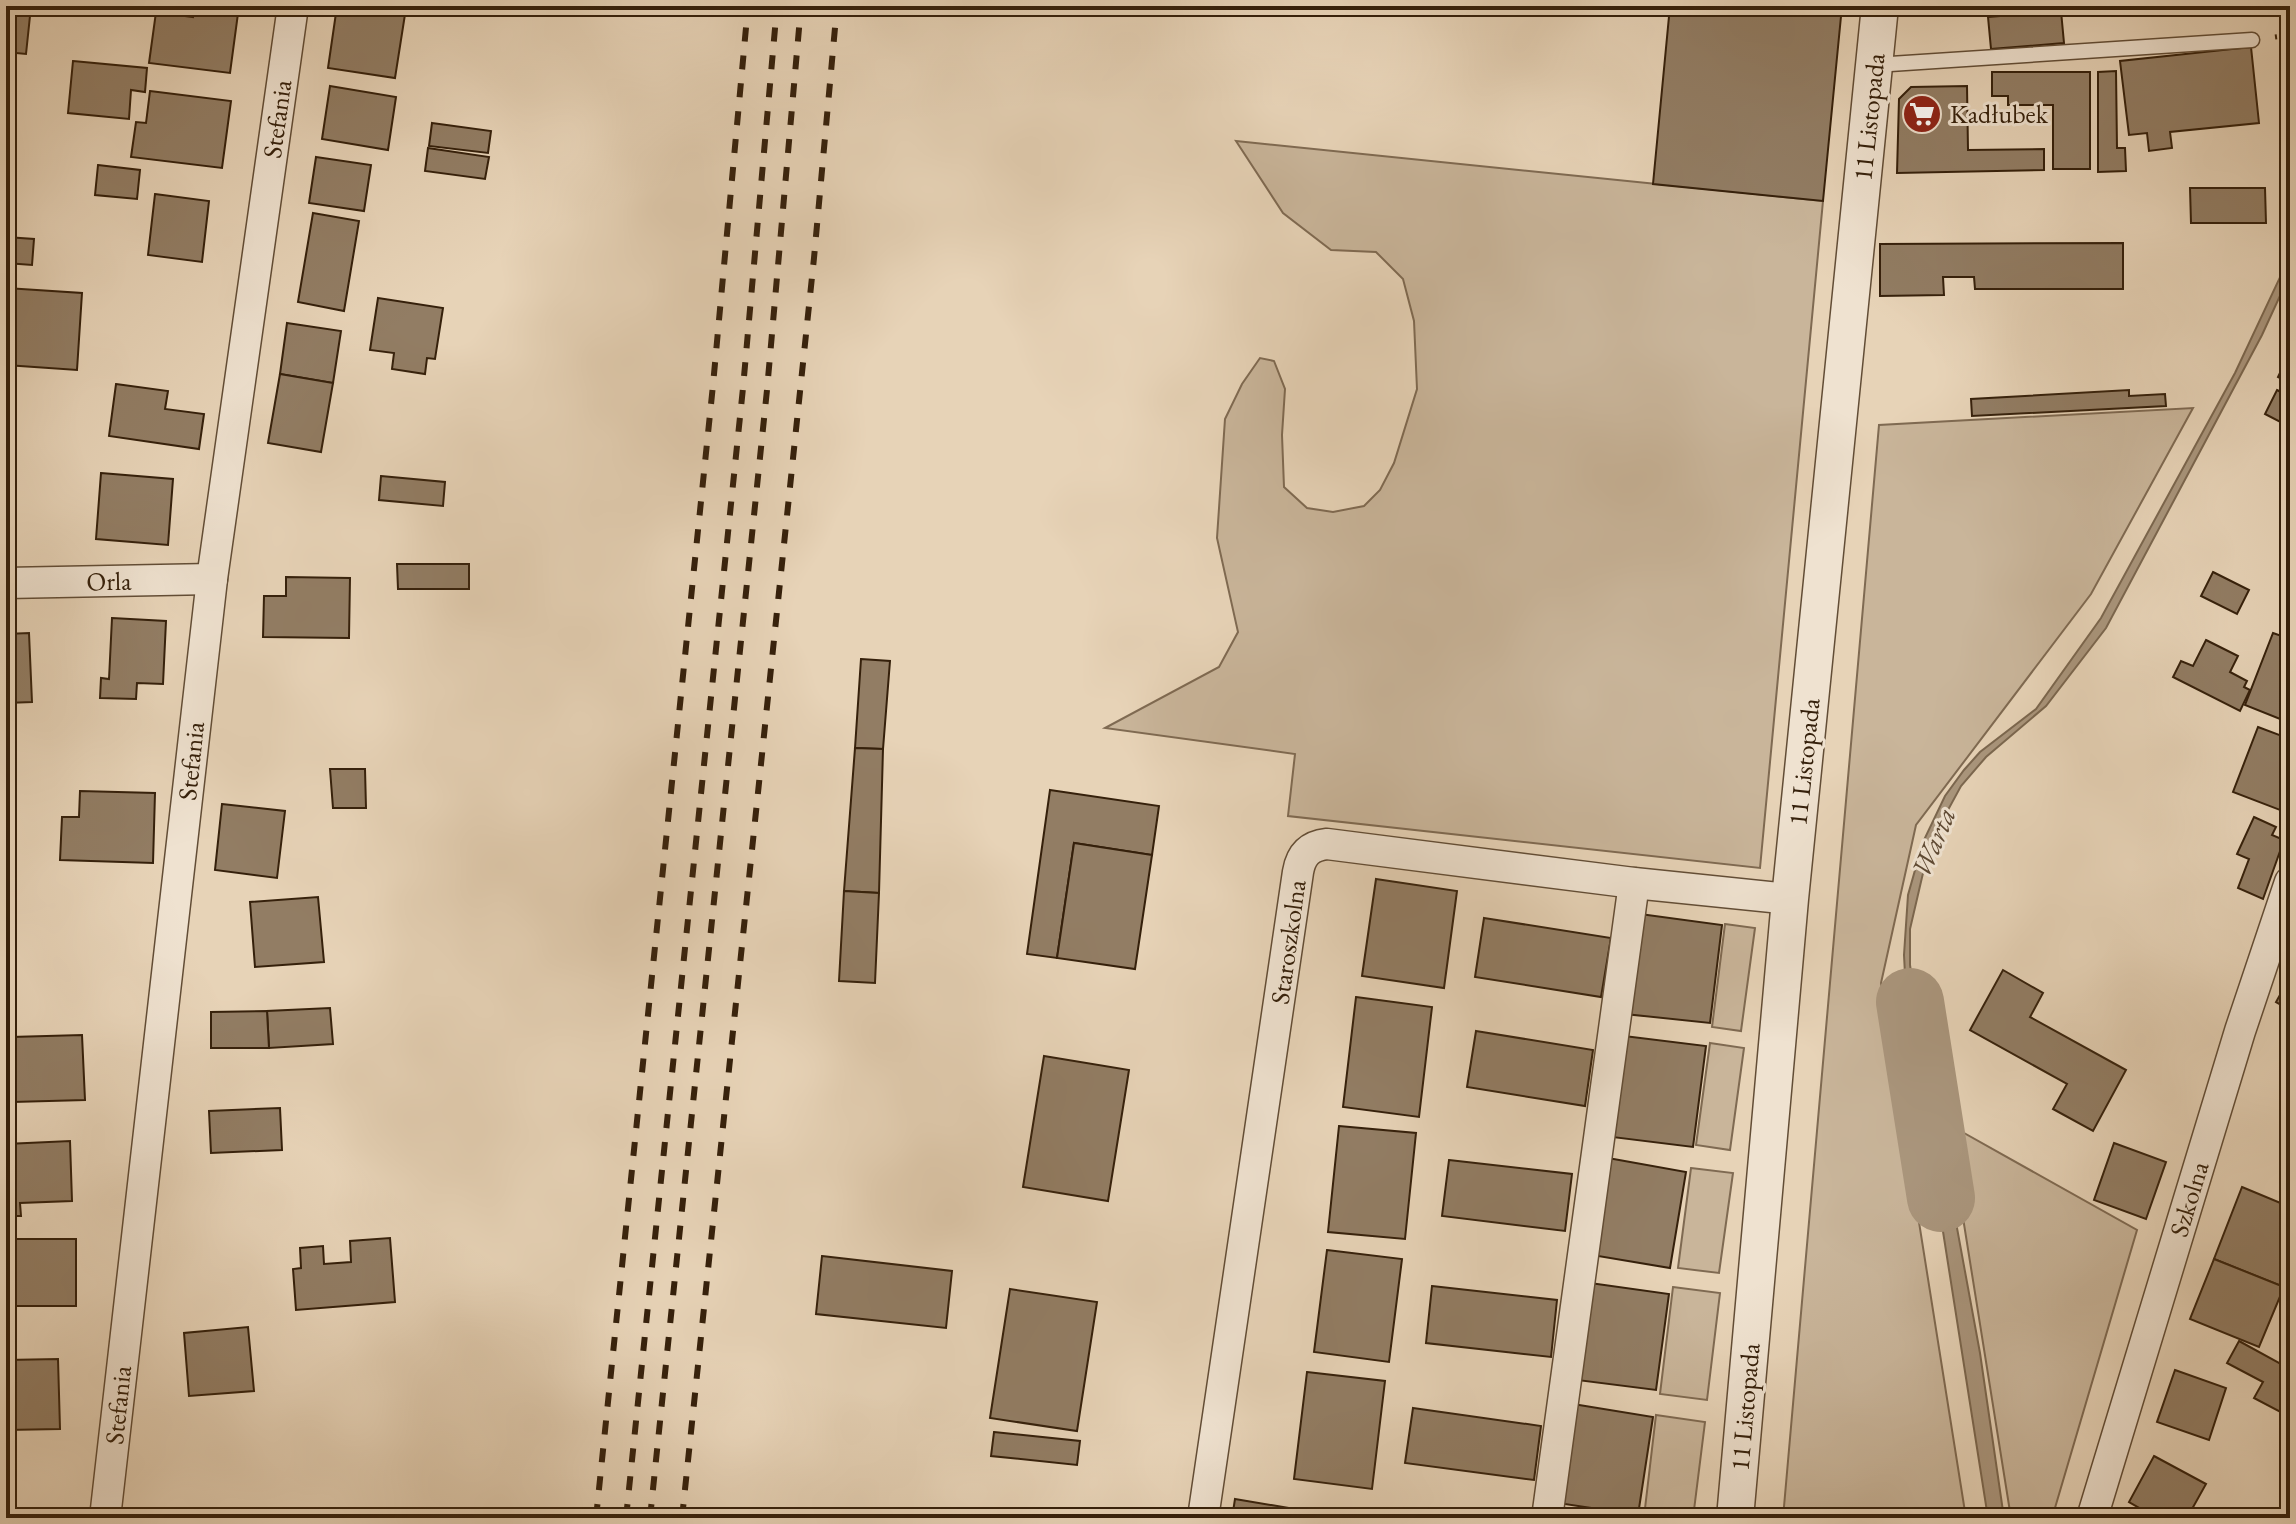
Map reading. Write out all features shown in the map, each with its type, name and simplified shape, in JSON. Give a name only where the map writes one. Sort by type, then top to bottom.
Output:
[{"type":"street","name":"Stefania","points":[[105,1518],[212,579],[293,6]]},
{"type":"street","name":"11 Listopada","points":[[1735,1518],[1790,899],[1880,6]]},
{"type":"street","name":"Orla","points":[[6,583],[212,579]]},
{"type":"street","name":"Staroszkolna","points":[[1203,1518],[1298,872],[1306,852],[1315,845],[1327,844],[1634,883],[1790,899]]},
{"type":"street","name":"Szkolna","points":[[2092,1518],[2240,1031],[2290,882]]},
{"type":"street","points":[[1547,1518],[1634,883]]},
{"type":"lane","points":[[1875,65],[2252,40]]},
{"type":"shaded area","points":[[1236,141],[1823,201],[1760,868],[1288,816],[1295,754],[1105,728],[1219,667],[1238,632],[1217,538],[1225,419],[1242,384],[1260,358],[1274,361],[1285,389],[1282,435],[1284,487],[1307,508],[1333,512],[1364,506],[1380,490],[1394,463],[1417,389],[1414,321],[1403,279],[1376,252],[1331,250],[1283,213]]},
{"type":"shaded area","points":[[2290,256],[2290,274],[2262,335],[2106,628],[2046,706],[1986,757],[1961,786],[1930,843],[1910,929],[1910,965],[1929,1093],[1915,1096],[1910,1071],[1904,955],[1908,895],[1923,842],[1945,796],[1964,770],[1980,752],[2036,709],[2101,618],[2235,373]]},
{"type":"shaded area","points":[[2193,408],[2091,594],[1916,825],[1881,983],[1966,1518],[1783,1518],[1879,425]]},
{"type":"shaded area","points":[[1725,924],[1755,928],[1741,1031],[1712,1027]]},
{"type":"shaded area","points":[[1710,1043],[1744,1048],[1730,1150],[1696,1145]]},
{"type":"shaded area","points":[[1934,1103],[1980,1353],[2004,1518],[1988,1518],[1939,1206],[1928,1179],[1918,1176],[1926,1163],[1918,1107]]},
{"type":"shaded area","points":[[1948,1124],[2137,1230],[2052,1518],[2011,1518]]},
{"type":"shaded area","points":[[1691,1168],[1733,1173],[1719,1273],[1678,1268]]},
{"type":"shaded area","points":[[1673,1287],[1720,1293],[1707,1400],[1660,1394]]},
{"type":"shaded area","points":[[1656,1415],[1705,1422],[1693,1518],[1644,1517]]},
{"type":"building","points":[[194,6],[239,6],[230,73],[149,63],[156,12],[193,17]]},
{"type":"building","points":[[337,6],[406,8],[395,78],[328,68]]},
{"type":"building","points":[[1670,6],[1842,6],[1823,201],[1653,184]]},
{"type":"building","points":[[2061,11],[2064,43],[1991,49],[1988,17]]},
{"type":"building","points":[[6,14],[30,16],[26,54],[6,52]]},
{"type":"building","points":[[2251,47],[2259,123],[2170,132],[2172,148],[2149,151],[2147,133],[2129,135],[2120,61]]},
{"type":"building","points":[[73,61],[147,68],[145,92],[131,90],[129,119],[68,113]]},
{"type":"building","points":[[2116,71],[2117,148],[2125,148],[2126,171],[2098,172],[2098,72]]},
{"type":"building","points":[[1992,72],[2090,72],[2090,169],[2053,169],[2053,105],[2008,105],[2008,96],[1992,96]]},
{"type":"building","points":[[330,86],[396,97],[388,150],[322,139]]},
{"type":"building","points":[[1967,86],[1968,150],[2044,149],[2044,170],[1897,173],[1899,99],[1911,87]]},
{"type":"building","points":[[150,91],[231,101],[222,168],[131,157],[136,122],[146,123]]},
{"type":"building","points":[[432,123],[491,131],[488,153],[429,146]]},
{"type":"building","points":[[428,148],[489,157],[485,179],[425,171]]},
{"type":"building","points":[[316,157],[371,165],[364,211],[309,203]]},
{"type":"building","points":[[98,165],[140,170],[137,199],[95,195]]},
{"type":"building","points":[[2190,188],[2265,188],[2266,223],[2191,223]]},
{"type":"building","points":[[155,194],[209,201],[202,262],[148,255]]},
{"type":"building","points":[[313,213],[359,221],[344,311],[298,302]]},
{"type":"building","points":[[6,237],[34,239],[32,265],[6,263]]},
{"type":"building","points":[[2123,243],[2123,289],[1975,289],[1974,277],[1943,277],[1944,295],[1880,296],[1880,244]]},
{"type":"building","points":[[6,288],[82,293],[77,370],[6,365]]},
{"type":"building","points":[[378,298],[443,308],[435,359],[427,358],[425,374],[392,369],[394,353],[370,350]]},
{"type":"building","points":[[287,323],[341,331],[333,383],[280,374]]},
{"type":"building","points":[[2290,352],[2290,383],[2278,377]]},
{"type":"building","points":[[280,374],[333,383],[321,452],[268,443]]},
{"type":"building","points":[[116,384],[168,391],[165,409],[204,414],[199,449],[109,436]]},
{"type":"building","points":[[2129,390],[2129,396],[2165,394],[2166,406],[1972,416],[1971,399]]},
{"type":"building","points":[[2277,390],[2290,397],[2290,427],[2265,414]]},
{"type":"building","points":[[101,473],[173,479],[168,545],[96,539]]},
{"type":"building","points":[[381,476],[445,482],[443,506],[379,500]]},
{"type":"building","points":[[397,564],[469,564],[469,589],[398,589]]},
{"type":"building","points":[[2213,572],[2249,590],[2237,614],[2201,596]]},
{"type":"building","points":[[286,577],[350,578],[349,638],[263,637],[264,596],[286,596]]},
{"type":"building","points":[[112,618],[166,621],[163,684],[137,683],[136,699],[100,698],[101,678],[109,679]]},
{"type":"building","points":[[29,633],[32,702],[6,703],[6,634]]},
{"type":"building","points":[[2273,633],[2290,639],[2290,723],[2245,705]]},
{"type":"building","points":[[2206,640],[2238,656],[2230,672],[2247,681],[2244,687],[2250,690],[2240,711],[2173,677],[2181,661],[2193,666]]},
{"type":"building","points":[[861,659],[890,661],[883,749],[855,748]]},
{"type":"building","points":[[2258,727],[2290,739],[2288,813],[2233,792]]},
{"type":"building","points":[[855,748],[883,749],[879,893],[844,891]]},
{"type":"building","points":[[330,769],[365,769],[366,808],[333,808]]},
{"type":"building","points":[[1050,790],[1159,806],[1152,855],[1074,843],[1057,958],[1027,954]]},
{"type":"building","points":[[80,791],[155,793],[153,863],[60,860],[62,817],[79,817]]},
{"type":"building","points":[[222,804],[285,811],[277,878],[215,870]]},
{"type":"building","points":[[2254,817],[2276,827],[2272,835],[2284,840],[2263,899],[2238,888],[2249,859],[2237,854]]},
{"type":"building","points":[[1074,843],[1152,855],[1135,969],[1057,958]]},
{"type":"building","points":[[1376,879],[1457,891],[1444,988],[1362,976]]},
{"type":"building","points":[[844,891],[879,893],[875,983],[839,981]]},
{"type":"building","points":[[318,897],[324,962],[255,967],[250,902]]},
{"type":"building","points":[[1640,914],[1722,925],[1710,1023],[1625,1014]]},
{"type":"building","points":[[1484,918],[1611,938],[1601,997],[1475,977]]},
{"type":"building","points":[[2003,970],[2043,993],[2030,1017],[2126,1070],[2093,1131],[2053,1109],[2067,1084],[1970,1030]]},
{"type":"building","points":[[2290,977],[2290,1010],[2276,1002]]},
{"type":"building","points":[[1356,997],[1432,1007],[1419,1117],[1343,1107]]},
{"type":"building","points":[[330,1008],[333,1044],[269,1048],[267,1011]]},
{"type":"building","points":[[267,1011],[269,1048],[211,1048],[211,1012]]},
{"type":"building","points":[[1476,1031],[1593,1050],[1585,1106],[1467,1087]]},
{"type":"building","points":[[82,1035],[85,1100],[13,1102],[11,1037]]},
{"type":"building","points":[[1624,1036],[1706,1046],[1693,1147],[1612,1137]]},
{"type":"building","points":[[1044,1056],[1129,1070],[1108,1201],[1023,1187]]},
{"type":"building","points":[[280,1108],[282,1150],[211,1153],[209,1111]]},
{"type":"building","points":[[1339,1126],[1416,1133],[1405,1239],[1328,1232]]},
{"type":"building","points":[[70,1141],[72,1201],[20,1203],[21,1216],[6,1216],[6,1144]]},
{"type":"building","points":[[2114,1143],[2166,1162],[2146,1219],[2094,1200]]},
{"type":"building","points":[[1608,1158],[1686,1172],[1670,1268],[1592,1255]]},
{"type":"building","points":[[1449,1160],[1572,1174],[1565,1231],[1442,1216]]},
{"type":"building","points":[[2242,1187],[2290,1207],[2290,1272],[2284,1287],[2214,1259]]},
{"type":"building","points":[[390,1238],[395,1302],[296,1310],[293,1269],[301,1268],[300,1248],[323,1246],[324,1264],[351,1262],[350,1241]]},
{"type":"building","points":[[12,1239],[76,1239],[76,1306],[13,1306]]},
{"type":"building","points":[[1327,1250],[1402,1259],[1389,1362],[1314,1352]]},
{"type":"building","points":[[822,1256],[952,1271],[946,1328],[816,1314]]},
{"type":"building","points":[[2214,1259],[2284,1287],[2259,1347],[2190,1319]]},
{"type":"building","points":[[1590,1283],[1669,1294],[1656,1390],[1577,1380]]},
{"type":"building","points":[[1432,1286],[1557,1300],[1551,1357],[1426,1343]]},
{"type":"building","points":[[1010,1289],[1097,1302],[1077,1431],[990,1418]]},
{"type":"building","points":[[248,1327],[254,1391],[189,1396],[184,1333]]},
{"type":"building","points":[[2239,1341],[2290,1369],[2290,1417],[2254,1398],[2263,1382],[2227,1363]]},
{"type":"building","points":[[58,1359],[60,1429],[6,1430],[6,1360]]},
{"type":"building","points":[[2175,1370],[2226,1388],[2209,1440],[2157,1422]]},
{"type":"building","points":[[1307,1372],[1385,1381],[1372,1489],[1294,1479]]},
{"type":"building","points":[[1573,1404],[1653,1417],[1638,1515],[1558,1503]]},
{"type":"building","points":[[1413,1408],[1541,1426],[1534,1480],[1405,1463]]},
{"type":"building","points":[[994,1432],[1080,1441],[1077,1465],[991,1456]]},
{"type":"building","points":[[2154,1456],[2206,1484],[2187,1518],[2157,1518],[2129,1502]]},
{"type":"building","points":[[1235,1499],[1295,1509],[1293,1518],[1232,1518]]},
{"type":"waterway","name":"Warta","points":[[1910,1002],[1941,1198]]},
{"type":"railway","points":[[596,1518],[713,385],[748,6]]},
{"type":"railway","points":[[626,1518],[743,388],[777,6]]},
{"type":"railway","points":[[650,1518],[767,390],[801,6]]},
{"type":"railway","points":[[682,1518],[814,258],[837,6]]},
{"type":"place","name":"Kadłubek","points":[[1922,114]]}]
